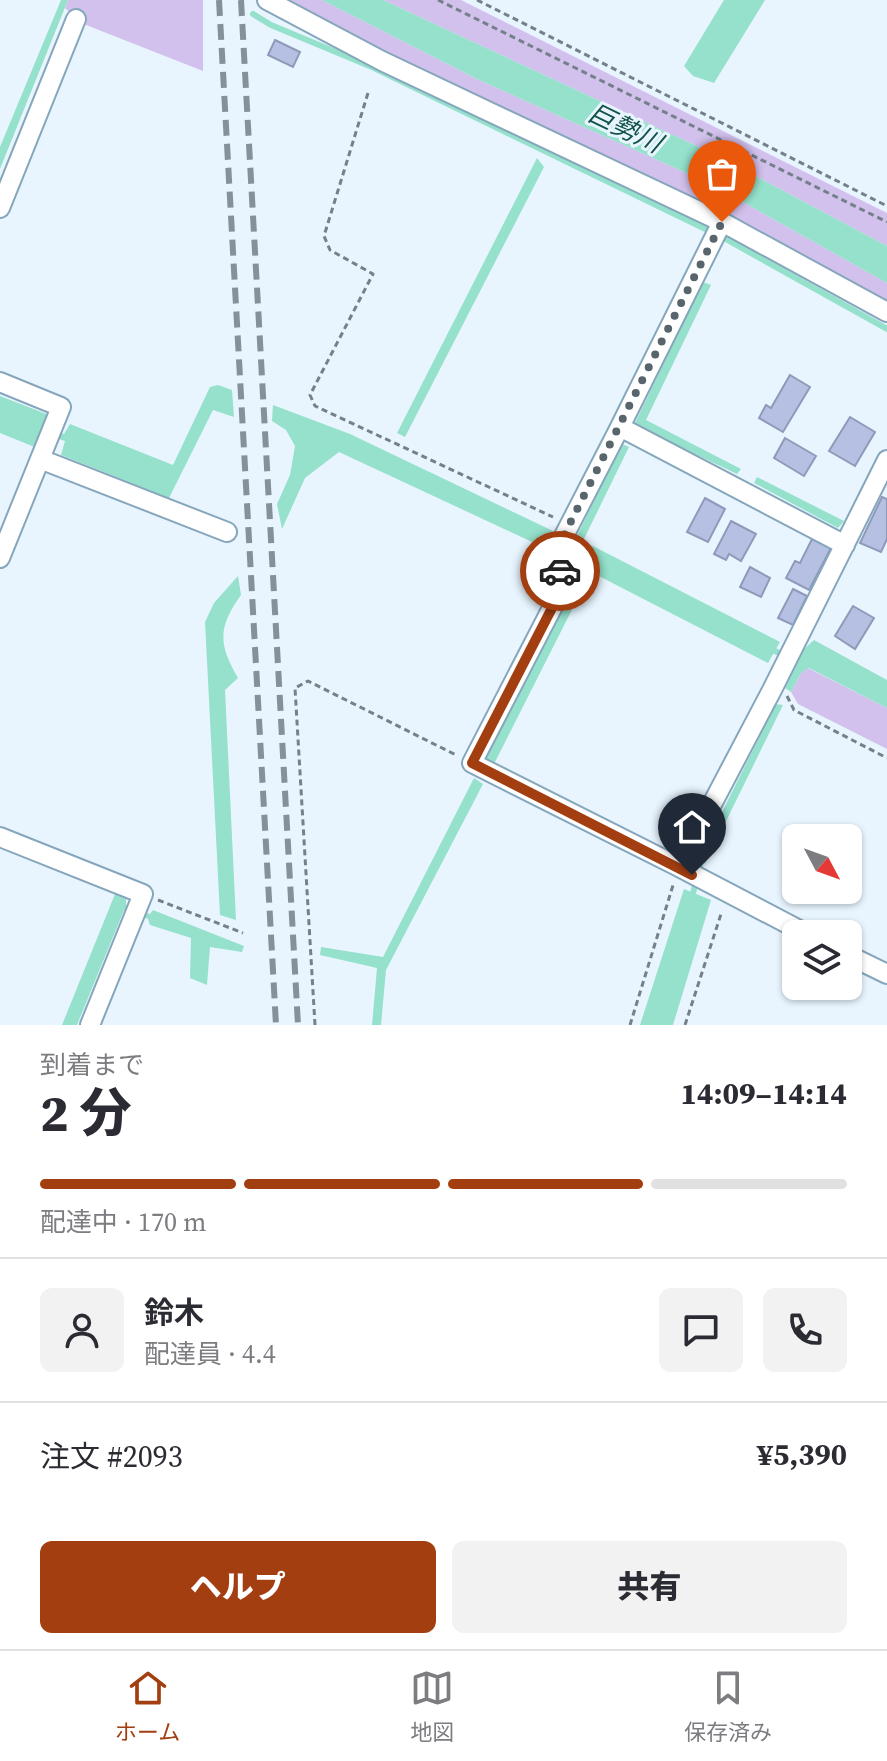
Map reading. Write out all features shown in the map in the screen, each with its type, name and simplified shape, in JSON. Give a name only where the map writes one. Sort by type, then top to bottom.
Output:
[{"type":"street","points":[[267,0],[382,61],[722,222],[887,312]]},
{"type":"street","points":[[0,208],[76,19]]},
{"type":"street","points":[[722,222],[551,561],[567,579],[472,763],[782,921]]},
{"type":"street","points":[[0,382],[61,407],[0,558]]},
{"type":"street","points":[[620,427],[845,545]]},
{"type":"street","points":[[47,441],[227,532]]},
{"type":"street","points":[[691,875],[773,688],[845,545],[882,481],[887,460]]},
{"type":"street","points":[[0,837],[142,897],[90,1025]]},
{"type":"street","points":[[862,962],[887,974]]},
{"type":"path","points":[[438,0],[887,222]]},
{"type":"path","points":[[477,0],[887,206]]},
{"type":"path","points":[[368,93],[324,236],[330,250],[373,274],[310,395],[315,406],[563,538]]},
{"type":"path","points":[[315,1025],[295,688],[308,681],[472,763]]},
{"type":"path","points":[[773,688],[790,698],[794,710],[887,758]]},
{"type":"path","points":[[630,1025],[691,875]]},
{"type":"path","points":[[685,1025],[728,894]]},
{"type":"path","points":[[142,897],[243,933]]},
{"type":"shaded area","points":[[68,0],[203,0],[203,71],[81,23],[65,8]]},
{"type":"shaded area","points":[[289,0],[322,0],[477,79],[711,184],[887,283],[887,304],[724,216],[399,58]]},
{"type":"shaded area","points":[[383,0],[461,0],[887,213],[887,246],[714,154]]},
{"type":"shaded area","points":[[808,668],[887,708],[887,749],[798,704],[791,692],[801,673]]},
{"type":"water","points":[[61,0],[68,0],[0,169],[0,147]]},
{"type":"water","name":"巨勢川","points":[[322,0],[383,0],[714,154],[887,246],[887,283],[711,184],[477,79]]},
{"type":"water","points":[[724,0],[765,0],[714,83],[693,76],[684,66]]},
{"type":"water","points":[[537,158],[544,167],[405,437],[397,433]]},
{"type":"water","points":[[703,282],[711,285],[646,420],[741,469],[737,474],[634,425]]},
{"type":"water","points":[[218,385],[232,390],[234,417],[213,410],[169,498],[61,455],[65,441],[43,434],[37,448],[0,433],[0,396],[49,415],[46,427],[64,434],[70,424],[173,465],[210,387]]},
{"type":"water","points":[[273,405],[350,434],[553,531],[543,547],[339,452],[305,478],[282,529],[277,504],[290,475],[295,446],[286,430],[272,421]]},
{"type":"water","points":[[622,444],[629,447],[583,541],[780,642],[768,663],[591,572],[494,764],[485,758],[581,569],[566,558]]},
{"type":"water","points":[[757,477],[844,521],[838,528],[754,483]]},
{"type":"water","points":[[238,576],[241,595],[228,617],[223,636],[227,655],[238,678],[225,690],[236,920],[220,915],[205,622],[214,603]]},
{"type":"water","points":[[814,640],[887,680],[887,708],[809,668],[801,673],[791,692],[785,688],[804,649]]},
{"type":"water","points":[[776,704],[783,705],[705,864],[698,860]]},
{"type":"water","points":[[474,778],[483,784],[386,970],[381,1025],[372,1025],[377,968],[320,955],[321,947],[383,957]]},
{"type":"water","points":[[684,889],[711,900],[673,1025],[640,1025]]},
{"type":"water","points":[[115,894],[126,899],[126,905],[150,914],[153,910],[244,946],[242,952],[210,947],[207,985],[190,978],[191,938],[150,925],[148,919],[124,910],[77,1025],[62,1025]]},
{"type":"building","points":[[275,40],[300,52],[293,67],[268,55]]},
{"type":"building","points":[[790,375],[810,387],[783,432],[759,418],[766,405],[771,408]]},
{"type":"building","points":[[850,417],[875,432],[855,466],[829,451]]},
{"type":"building","points":[[785,438],[816,456],[804,476],[774,458]]},
{"type":"building","points":[[882,497],[887,499],[887,539],[881,552],[860,543]]},
{"type":"building","points":[[705,498],[725,509],[708,542],[687,532]]},
{"type":"building","points":[[731,521],[756,534],[741,561],[729,554],[726,560],[714,554]]},
{"type":"building","points":[[812,539],[831,548],[809,590],[786,578],[795,561],[800,563]]},
{"type":"building","points":[[750,567],[770,578],[761,597],[740,587]]},
{"type":"building","points":[[793,589],[807,596],[793,625],[778,618]]},
{"type":"building","points":[[853,606],[874,618],[855,649],[835,636]]},
{"type":"waterway","points":[[253,14],[271,25],[372,67],[724,238],[887,329]]},
{"type":"waterway","points":[[549,539],[571,548]]},
{"type":"waterway","points":[[775,651],[798,662]]},
{"type":"waterway","points":[[693,893],[701,862]]},
{"type":"railway","points":[[219,0],[276,1025]]},
{"type":"railway","points":[[241,0],[298,1025]]},
{"type":"way so far","points":[[560,571],[551,561],[722,222]]},
{"type":"route","points":[[560,571],[567,579],[472,763],[692,875]]}]
